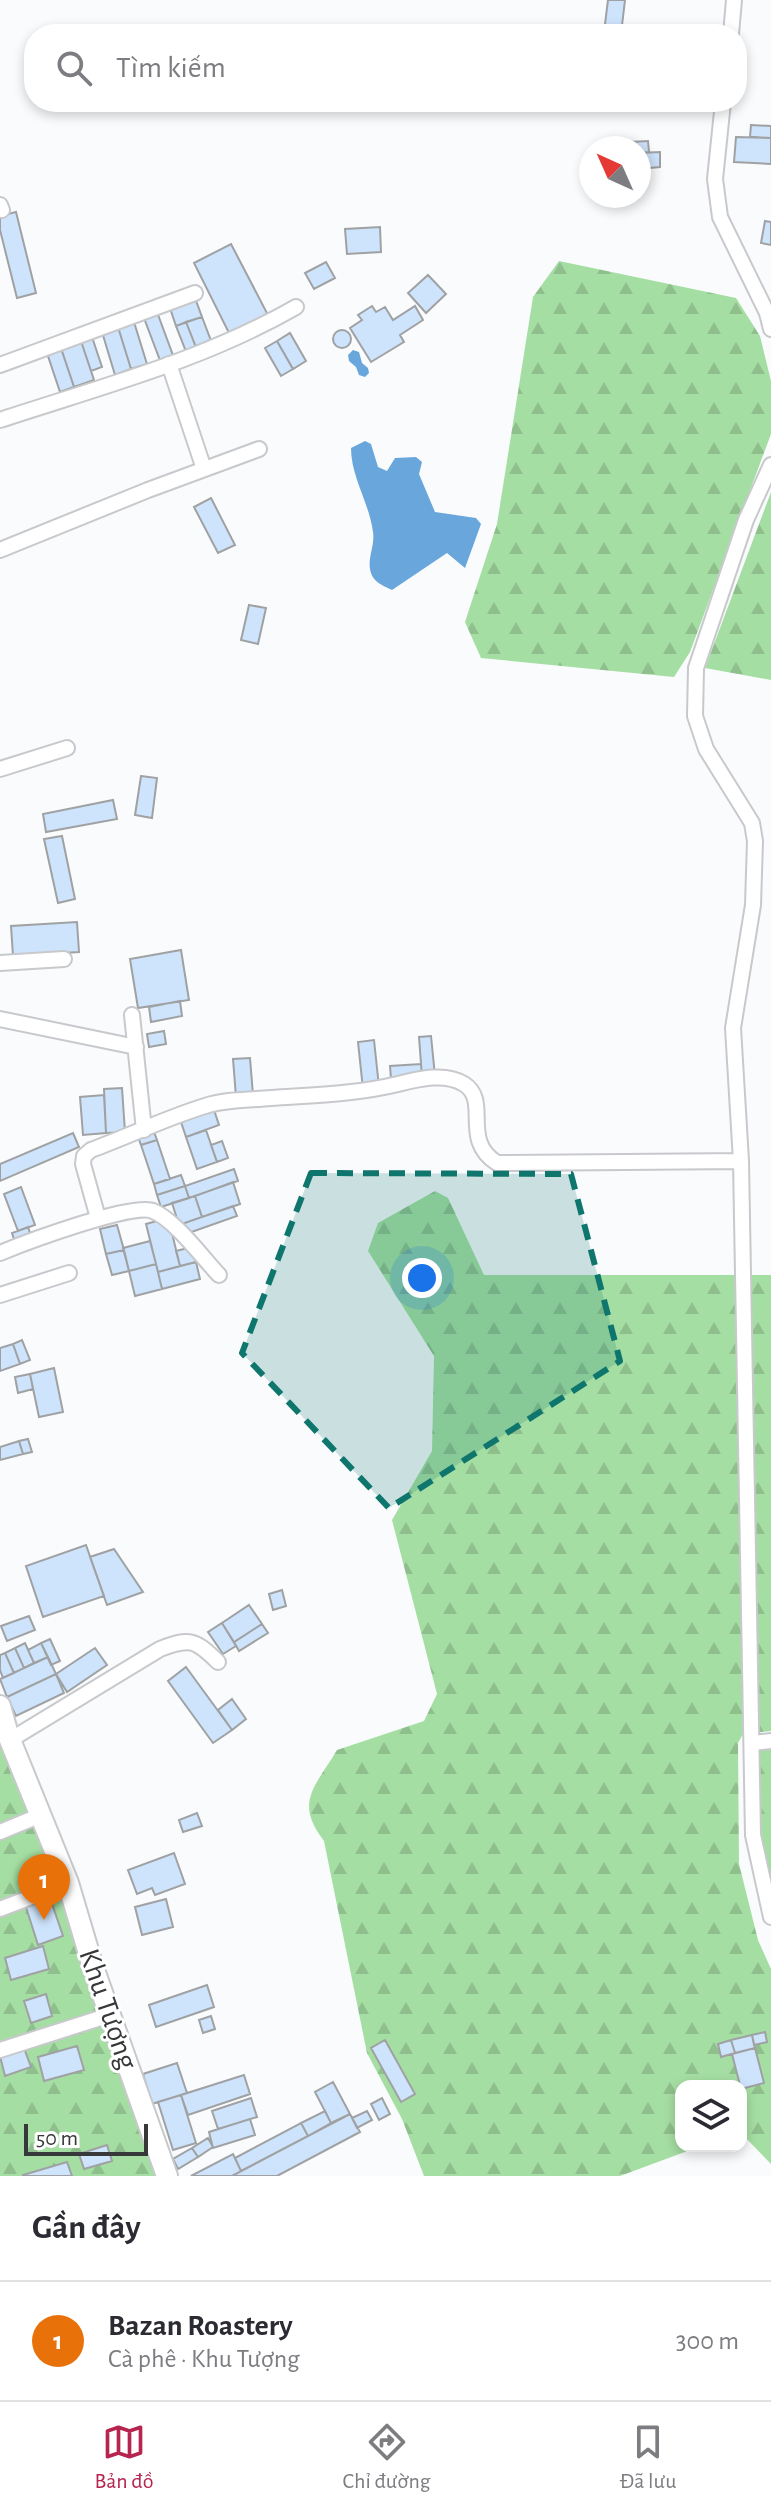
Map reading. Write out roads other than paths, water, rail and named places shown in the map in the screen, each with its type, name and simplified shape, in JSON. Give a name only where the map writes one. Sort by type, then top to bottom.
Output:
[{"type":"street","points":[[732,24],[734,0]]},
{"type":"street","points":[[722,112],[715,179],[720,217],[767,313],[771,329]]},
{"type":"street","points":[[0,365],[195,293]]},
{"type":"street","points":[[0,420],[212,350],[251,333],[296,307]]},
{"type":"street","points":[[169,364],[204,469]]},
{"type":"street","points":[[0,550],[259,449]]},
{"type":"street","points":[[771,465],[746,520],[696,668],[694,693],[695,716],[706,749],[752,823],[755,841],[753,905],[733,1028],[741,1161],[753,1835],[771,1917]]},
{"type":"street","points":[[0,769],[67,748]]},
{"type":"street","points":[[0,963],[64,959]]},
{"type":"street","points":[[132,1015],[144,1130]]},
{"type":"street","points":[[0,1019],[136,1047]]},
{"type":"street","points":[[98,1218],[83,1164],[84,1156],[91,1150],[207,1105],[369,1091],[438,1077],[457,1080],[469,1088],[476,1102],[478,1143],[497,1163],[741,1161]]},
{"type":"street","points":[[0,1253],[98,1218],[138,1208],[150,1209],[164,1216],[219,1275]]},
{"type":"street","points":[[0,1295],[69,1273]]},
{"type":"street","points":[[6,1738],[160,1649],[178,1642],[189,1640],[202,1646],[218,1662]]},
{"type":"street","name":"Khu Tượng","points":[[0,1706],[6,1738],[68,1883],[110,2015],[167,2176]]},
{"type":"street","points":[[753,1743],[771,1741]]},
{"type":"street","points":[[0,1832],[41,1815]]},
{"type":"street","points":[[0,1909],[68,1883]]},
{"type":"street","points":[[0,2050],[110,2015]]},
{"type":"water","points":[[353,350],[359,352],[362,363],[368,368],[369,373],[365,377],[359,375],[349,361],[348,355]]},
{"type":"water","points":[[365,441],[371,444],[378,467],[387,471],[395,458],[416,457],[422,462],[419,474],[435,512],[476,518],[481,524],[465,568],[447,553],[392,590],[375,580],[370,564],[371,521],[357,479],[351,448]]},
{"type":"place","name":"Bazan Roastery","points":[[44,1920]]}]
